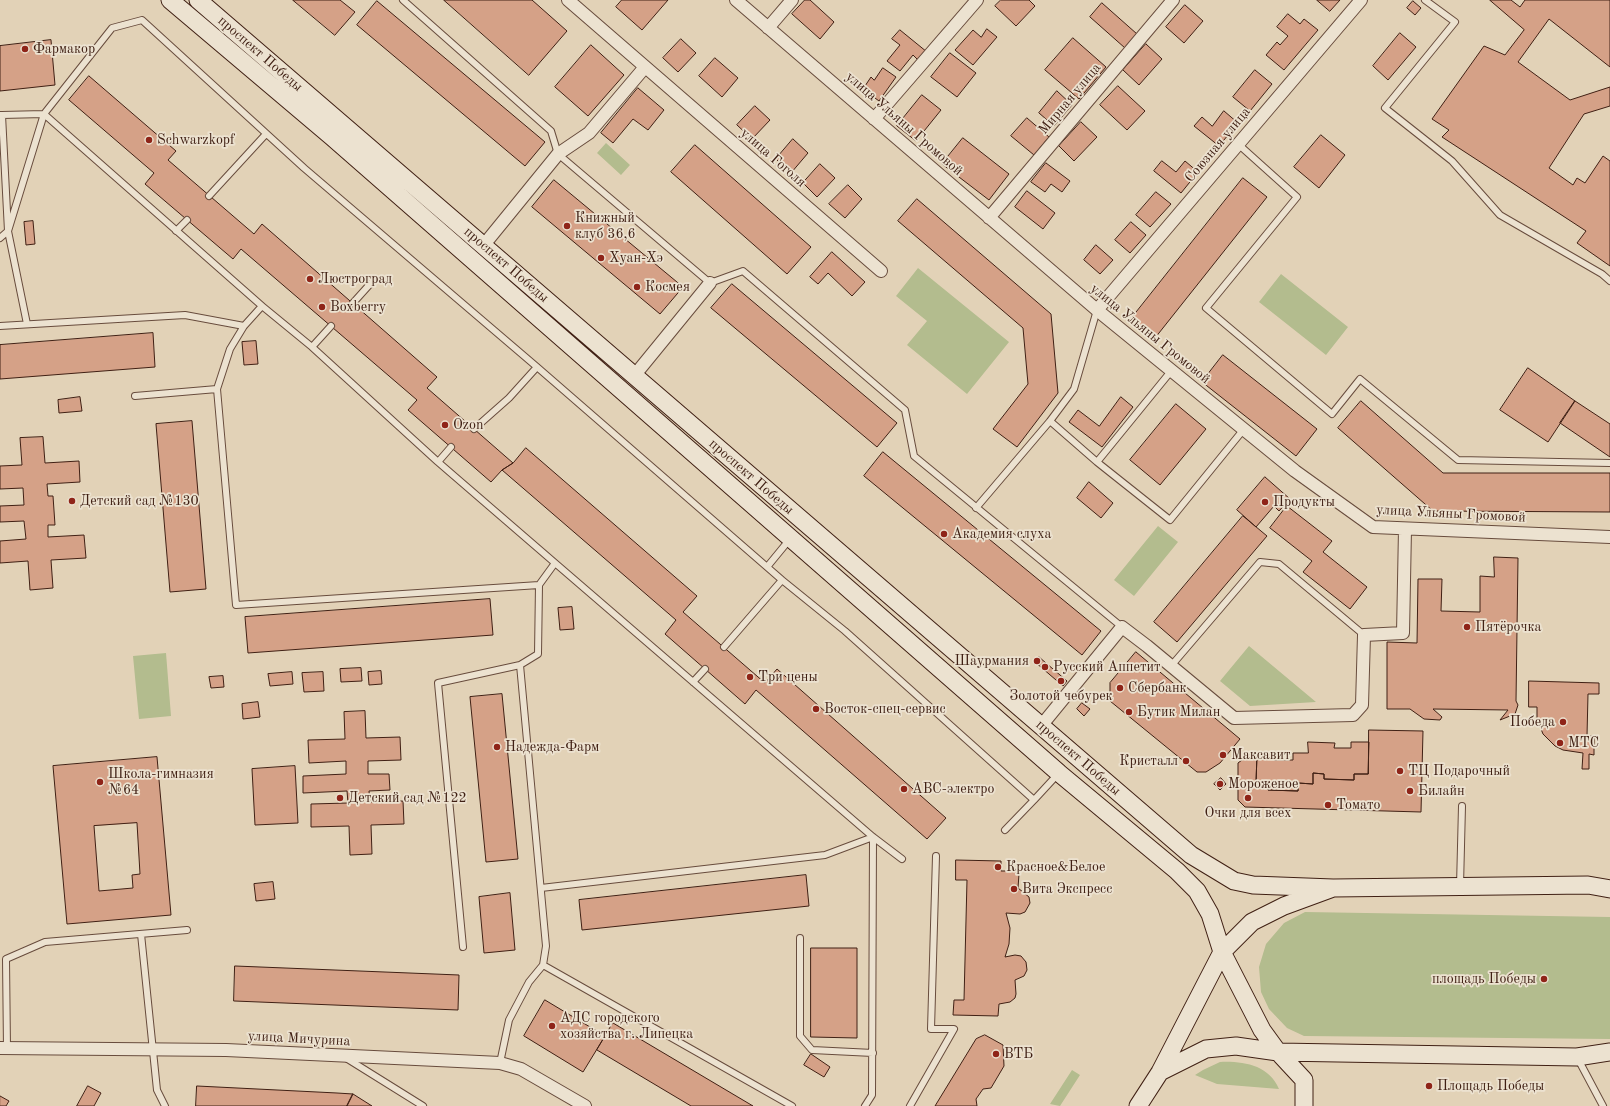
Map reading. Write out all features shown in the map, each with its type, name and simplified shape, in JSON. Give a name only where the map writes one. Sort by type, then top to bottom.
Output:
[{"type":"main road","name":"проспект Победы","points":[[170,0],[332,137],[1059,773],[1177,871],[1197,891],[1210,914],[1222,952]]},
{"type":"main road","name":"проспект Победы","points":[[198,0],[1191,855],[1234,881],[1253,885],[1333,888]]},
{"type":"main road","points":[[1138,1106],[1160,1072],[1222,952],[1252,922],[1284,906],[1333,888],[1588,885],[1610,889]]},
{"type":"main road","points":[[1222,952],[1262,1030],[1278,1052],[1304,1080],[1304,1106]]},
{"type":"main road","points":[[1160,1072],[1206,1049],[1236,1046],[1278,1052],[1577,1057],[1610,1052]]},
{"type":"street","name":"улица Гоголя","points":[[568,0],[881,271]]},
{"type":"street","name":"улица Ульяны Громовой","points":[[736,0],[1097,310],[1295,471],[1373,527],[1610,537]]},
{"type":"street","points":[[768,28],[792,0]]},
{"type":"street","points":[[874,118],[977,0]]},
{"type":"street","name":"Мирная улица","points":[[989,218],[1173,0]]},
{"type":"street","name":"Союзная улица","points":[[1097,310],[1361,0]]},
{"type":"street","points":[[483,246],[558,154],[589,133],[645,66]]},
{"type":"street","points":[[634,376],[710,283]]},
{"type":"street","points":[[1041,726],[1122,627],[1234,718],[1353,715],[1362,705],[1364,634],[1403,633],[1405,529]]},
{"type":"street","name":"улица Мичурина","points":[[3,1048],[226,1050],[500,1063],[521,1069],[585,1106]]},
{"type":"lane","points":[[403,0],[551,132],[558,154],[710,283],[743,271],[905,410],[914,456],[1122,627]]},
{"type":"lane","points":[[1425,0],[1455,22],[1385,108],[1452,161],[1500,215],[1602,274],[1610,281]]},
{"type":"lane","points":[[0,238],[8,231],[44,114],[112,28],[142,20],[304,168],[537,367],[782,580],[845,631],[1034,800]]},
{"type":"lane","points":[[27,324],[8,231],[1,115],[44,114],[176,232],[312,348],[438,462],[873,837],[902,859]]},
{"type":"lane","points":[[209,196],[266,134]]},
{"type":"lane","points":[[1238,144],[1297,196],[1206,308],[1332,414],[1360,379],[1458,460],[1610,463]]},
{"type":"lane","points":[[176,232],[187,220]]},
{"type":"lane","points":[[352,303],[371,283]]},
{"type":"lane","points":[[262,306],[244,326],[230,349],[217,389],[236,605],[539,585]]},
{"type":"lane","points":[[976,508],[1050,421],[1074,389],[1097,310]]},
{"type":"lane","points":[[0,326],[185,315],[244,326]]},
{"type":"lane","points":[[312,348],[331,326]]},
{"type":"lane","points":[[474,429],[509,398],[537,367]]},
{"type":"lane","points":[[1097,462],[1172,370]]},
{"type":"lane","points":[[135,396],[217,389]]},
{"type":"lane","points":[[1050,421],[1097,462],[1170,520],[1244,429]]},
{"type":"lane","points":[[438,462],[451,448]]},
{"type":"lane","points":[[767,567],[791,539]]},
{"type":"lane","points":[[1171,666],[1260,562],[1279,564],[1364,634]]},
{"type":"lane","points":[[463,947],[438,683],[520,665],[538,654],[539,585],[555,563]]},
{"type":"lane","points":[[724,647],[782,580]]},
{"type":"lane","points":[[500,1063],[509,1020],[529,982],[543,965],[546,946],[520,665]]},
{"type":"lane","points":[[693,682],[705,669]]},
{"type":"lane","points":[[1005,830],[1059,773]]},
{"type":"lane","points":[[1460,887],[1462,806]]},
{"type":"lane","points":[[541,888],[825,855],[873,837]]},
{"type":"lane","points":[[865,1106],[872,1095],[873,837]]},
{"type":"lane","points":[[910,1106],[954,1029],[931,1029],[936,856]]},
{"type":"lane","points":[[3,1048],[6,959],[45,942],[187,930]]},
{"type":"lane","points":[[141,934],[157,1090],[165,1106]]},
{"type":"lane","points":[[800,938],[800,1036],[812,1050],[873,1053]]},
{"type":"lane","points":[[543,965],[792,1106]]},
{"type":"lane","points":[[342,1056],[423,1106]]},
{"type":"lane","points":[[1577,1057],[1602,1106]]},
{"type":"green space","points":[[606,143],[630,165],[621,175],[597,153]]},
{"type":"green space","points":[[918,268],[1009,342],[967,394],[907,345],[927,321],[896,296]]},
{"type":"green space","points":[[1281,274],[1348,327],[1326,355],[1259,302]]},
{"type":"green space","points":[[1158,526],[1178,542],[1134,596],[1114,580]]},
{"type":"green space","points":[[1249,646],[1316,702],[1250,706],[1220,681]]},
{"type":"green space","points":[[166,653],[171,716],[139,719],[133,656]]},
{"type":"green space","points":[[1305,912],[1610,917],[1610,1039],[1304,1036],[1287,1028],[1269,1009],[1261,992],[1259,967],[1266,944],[1284,923]]},
{"type":"green space","points":[[1220,1062],[1238,1062],[1254,1066],[1269,1075],[1275,1081],[1279,1089],[1217,1084],[1195,1075]]},
{"type":"green space","points":[[1072,1070],[1080,1075],[1060,1106],[1050,1104]]},
{"type":"building","points":[[293,0],[340,0],[355,12],[335,35]]},
{"type":"building","points":[[444,0],[532,0],[567,31],[529,75]]},
{"type":"building","points":[[622,0],[668,0],[642,30],[616,7]]},
{"type":"building","points":[[805,0],[810,0],[834,22],[820,39],[792,14]]},
{"type":"building","points":[[1001,0],[1029,0],[1035,6],[1016,26],[995,6]]},
{"type":"building","points":[[1317,0],[1340,0],[1330,11]]},
{"type":"building","points":[[1490,0],[1511,0],[1520,7],[1525,0],[1610,0],[1610,67],[1549,19],[1518,62],[1570,100],[1610,87],[1610,106],[1584,114],[1549,168],[1573,185],[1577,178],[1585,183],[1603,156],[1610,161],[1610,266],[1577,243],[1586,231],[1442,137],[1449,130],[1432,119],[1484,46],[1505,55],[1524,30]]},
{"type":"building","points":[[377,1],[545,142],[525,166],[357,25]]},
{"type":"building","points":[[1413,1],[1421,8],[1415,15],[1407,8]]},
{"type":"building","points":[[1102,3],[1137,34],[1125,48],[1090,17]]},
{"type":"building","points":[[1185,5],[1203,21],[1184,43],[1166,27]]},
{"type":"building","points":[[1288,14],[1300,24],[1304,19],[1318,30],[1284,70],[1266,55],[1277,42],[1280,45],[1288,36],[1277,27]]},
{"type":"building","points":[[987,29],[997,37],[973,65],[955,50],[973,30],[981,37]]},
{"type":"building","points":[[900,30],[927,52],[919,61],[913,55],[900,71],[887,61],[900,45],[892,39]]},
{"type":"building","points":[[1400,33],[1416,47],[1388,80],[1373,66]]},
{"type":"building","points":[[1073,38],[1106,67],[1079,99],[1045,70]]},
{"type":"building","points":[[681,39],[696,53],[678,72],[663,58]]},
{"type":"building","points":[[51,40],[55,85],[0,91],[0,46]]},
{"type":"building","points":[[1146,44],[1162,59],[1139,85],[1123,70]]},
{"type":"building","points":[[591,45],[624,75],[588,116],[555,87]]},
{"type":"building","points":[[950,53],[976,73],[957,97],[931,77]]},
{"type":"building","points":[[715,58],[738,78],[722,97],[699,76]]},
{"type":"building","points":[[883,68],[896,77],[879,101],[863,89],[871,77],[874,80]]},
{"type":"building","points":[[1255,70],[1272,84],[1250,111],[1233,97]]},
{"type":"building","points":[[89,76],[176,151],[168,160],[254,234],[262,224],[437,377],[427,388],[513,463],[502,470],[491,482],[408,410],[417,400],[241,249],[233,259],[145,184],[154,173],[69,100]]},
{"type":"building","points":[[1118,86],[1145,111],[1127,130],[1100,105]]},
{"type":"building","points":[[638,88],[664,110],[648,130],[633,119],[613,143],[601,133]]},
{"type":"building","points":[[1057,91],[1072,105],[1054,126],[1039,113]]},
{"type":"building","points":[[922,95],[941,110],[916,141],[897,126]]},
{"type":"building","points":[[755,106],[770,120],[752,139],[737,125]]},
{"type":"building","points":[[1224,111],[1238,123],[1219,146],[1194,126],[1202,117],[1212,126]]},
{"type":"building","points":[[1027,118],[1049,137],[1034,155],[1011,136]]},
{"type":"building","points":[[1081,122],[1097,137],[1074,161],[1059,146]]},
{"type":"building","points":[[1321,135],[1345,155],[1319,188],[1294,167]]},
{"type":"building","points":[[963,138],[1009,174],[989,200],[942,164]]},
{"type":"building","points":[[793,139],[808,153],[791,173],[776,159]]},
{"type":"building","points":[[695,145],[811,247],[787,274],[671,172]]},
{"type":"building","points":[[1162,161],[1176,172],[1185,161],[1198,172],[1181,193],[1154,171]]},
{"type":"building","points":[[1046,163],[1070,181],[1062,192],[1051,184],[1045,192],[1031,182]]},
{"type":"building","points":[[820,164],[835,178],[817,197],[803,183]]},
{"type":"building","points":[[1243,178],[1267,197],[1155,338],[1131,319]]},
{"type":"building","points":[[554,180],[683,287],[660,314],[532,207]]},
{"type":"building","points":[[848,185],[862,199],[845,218],[829,204]]},
{"type":"building","points":[[1027,191],[1055,213],[1043,229],[1015,207]]},
{"type":"building","points":[[1156,192],[1171,204],[1150,227],[1136,215]]},
{"type":"building","points":[[917,199],[1051,314],[1058,393],[1017,447],[993,429],[1028,384],[1023,328],[898,221]]},
{"type":"building","points":[[33,221],[35,244],[26,245],[24,222]]},
{"type":"building","points":[[1131,222],[1146,235],[1130,253],[1115,240]]},
{"type":"building","points":[[1096,245],[1113,260],[1100,274],[1084,260]]},
{"type":"building","points":[[832,252],[865,282],[852,296],[828,273],[818,284],[810,277]]},
{"type":"building","points":[[732,284],[897,423],[877,447],[711,308]]},
{"type":"building","points":[[153,333],[155,367],[0,379],[0,345]]},
{"type":"building","points":[[256,341],[258,364],[244,365],[242,342]]},
{"type":"building","points":[[1223,355],[1317,429],[1296,456],[1202,382]]},
{"type":"building","points":[[1528,368],[1575,401],[1548,442],[1500,410]]},
{"type":"building","points":[[80,397],[82,411],[59,413],[58,400]]},
{"type":"building","points":[[1121,397],[1133,407],[1102,447],[1069,422],[1078,410],[1099,426]]},
{"type":"building","points":[[1361,401],[1443,473],[1610,473],[1610,512],[1433,511],[1338,428]]},
{"type":"building","points":[[1575,401],[1610,424],[1610,457],[1560,423]]},
{"type":"building","points":[[1176,404],[1206,429],[1160,485],[1130,460]]},
{"type":"building","points":[[192,421],[206,589],[170,592],[156,424]]},
{"type":"building","points":[[43,437],[45,463],[79,461],[80,482],[47,484],[48,496],[53,496],[55,525],[48,525],[48,537],[84,535],[86,558],[51,560],[53,588],[30,590],[28,561],[0,563],[0,541],[26,539],[24,521],[0,522],[0,506],[24,505],[23,488],[0,489],[0,466],[22,465],[20,438]]},
{"type":"building","points":[[526,448],[697,596],[683,612],[765,683],[777,669],[946,818],[927,839],[756,690],[745,704],[665,634],[676,620],[502,470],[513,463]]},
{"type":"building","points":[[883,452],[1101,631],[1082,655],[864,476]]},
{"type":"building","name":"Продукты","points":[[1265,477],[1290,499],[1279,511],[1274,506],[1256,527],[1237,510]]},
{"type":"building","points":[[1089,482],[1113,503],[1101,518],[1077,498]]},
{"type":"building","points":[[1287,506],[1332,541],[1323,552],[1367,587],[1350,609],[1303,572],[1312,561],[1270,528]]},
{"type":"building","points":[[1243,516],[1267,536],[1177,642],[1154,622]]},
{"type":"building","name":"Пятёрочка","points":[[1494,557],[1518,558],[1516,701],[1518,705],[1515,714],[1500,720],[1508,710],[1433,709],[1442,717],[1440,720],[1424,719],[1410,709],[1387,709],[1387,642],[1417,643],[1418,579],[1442,579],[1441,611],[1480,612],[1480,576],[1494,577]]},
{"type":"building","points":[[490,599],[493,635],[248,653],[245,617]]},
{"type":"building","points":[[572,607],[574,629],[560,630],[558,608]]},
{"type":"building","points":[[1136,652],[1240,739],[1220,763],[1206,772],[1197,772],[1110,701],[1110,683]]},
{"type":"building","points":[[1039,657],[1067,681],[1063,686],[1035,662]]},
{"type":"building","points":[[361,668],[362,681],[341,682],[340,669]]},
{"type":"building","points":[[381,671],[382,684],[369,685],[368,672]]},
{"type":"building","points":[[292,672],[293,684],[270,686],[268,674]]},
{"type":"building","points":[[323,672],[324,691],[304,692],[302,673]]},
{"type":"building","points":[[223,676],[224,687],[211,688],[209,677]]},
{"type":"building","name":"Победа","points":[[1529,681],[1599,683],[1599,694],[1588,694],[1587,736],[1594,736],[1594,755],[1589,754],[1589,769],[1582,769],[1583,753],[1563,750],[1555,746],[1543,734],[1537,719],[1537,707],[1529,707]]},
{"type":"building","points":[[502,694],[518,859],[486,862],[470,697]]},
{"type":"building","points":[[258,702],[260,717],[243,719],[242,704]]},
{"type":"building","points":[[1082,703],[1090,709],[1084,716],[1077,709]]},
{"type":"building","points":[[365,711],[366,738],[400,737],[401,760],[368,761],[368,774],[389,774],[390,790],[369,791],[370,802],[403,801],[404,824],[371,825],[372,854],[350,855],[349,826],[311,827],[311,804],[348,803],[347,791],[303,793],[303,776],[346,774],[346,761],[309,763],[308,740],[345,739],[344,712]]},
{"type":"building","points":[[1369,730],[1423,731],[1421,812],[1245,807],[1238,800],[1238,763],[1250,754],[1257,754],[1256,783],[1268,783],[1268,790],[1298,791],[1298,783],[1313,784],[1313,773],[1324,774],[1324,779],[1354,780],[1354,774],[1368,774]]},
{"type":"building","points":[[1308,742],[1335,743],[1334,748],[1351,748],[1351,742],[1369,742],[1368,774],[1354,774],[1354,780],[1324,779],[1324,774],[1313,773],[1313,784],[1298,783],[1298,791],[1268,790],[1268,783],[1256,783],[1257,754],[1274,754],[1274,760],[1293,760],[1293,753],[1308,753]]},
{"type":"building","points":[[157,757],[171,915],[67,924],[53,766]],"holes":[[[137,823],[140,874],[132,875],[133,888],[99,891],[94,826]]]},
{"type":"building","points":[[295,766],[298,823],[255,825],[252,769]]},
{"type":"building","name":"Мороженое","points":[[1221,778],[1226,784],[1220,790],[1214,784]]},
{"type":"building","points":[[956,860],[1001,861],[1001,871],[1015,871],[1019,874],[1018,888],[1029,897],[1030,903],[1025,912],[1020,914],[1006,913],[1010,928],[1009,944],[1005,957],[1015,955],[1021,956],[1026,962],[1027,970],[1024,976],[1015,980],[1015,998],[1010,1002],[999,1004],[998,1016],[953,1015],[954,1000],[964,1000],[967,880],[956,880]]},
{"type":"building","points":[[806,875],[809,906],[582,930],[579,900]]},
{"type":"building","points":[[273,882],[275,899],[256,901],[254,884]]},
{"type":"building","points":[[510,893],[515,950],[484,953],[479,897]]},
{"type":"building","points":[[811,948],[857,948],[857,1038],[811,1037]]},
{"type":"building","points":[[235,966],[459,975],[458,1010],[234,1001]]},
{"type":"building","points":[[545,1000],[605,1036],[583,1072],[524,1036]]},
{"type":"building","points":[[613,1023],[753,1106],[691,1106],[597,1050]]},
{"type":"building","points":[[985,1035],[1003,1045],[1004,1066],[991,1088],[983,1089],[976,1099],[977,1106],[935,1106],[976,1039]]},
{"type":"building","points":[[811,1054],[830,1067],[824,1077],[804,1065]]},
{"type":"building","points":[[88,1086],[101,1093],[94,1106],[77,1106]]},
{"type":"building","points":[[197,1086],[353,1094],[347,1106],[196,1106]]},
{"type":"building","points":[[353,1094],[372,1106],[347,1106]]},
{"type":"building","points":[[0,1096],[9,1101],[6,1106],[0,1106]]},
{"type":"place","name":"Фармакор","points":[[25,49]]},
{"type":"place","name":"Schwarzkopf","points":[[149,140]]},
{"type":"place","name":"Книжный клуб 36,6","points":[[567,226]]},
{"type":"place","name":"Хуан-Хэ","points":[[601,258]]},
{"type":"place","name":"Люстроград","points":[[310,279]]},
{"type":"place","name":"Космея","points":[[637,287]]},
{"type":"place","name":"Boxberry","points":[[322,307]]},
{"type":"place","name":"Ozon","points":[[445,425]]},
{"type":"place","name":"Детский сад №130","points":[[72,501]]},
{"type":"place","name":"Продукты","points":[[1265,502]]},
{"type":"place","name":"Академия слуха","points":[[944,534]]},
{"type":"place","name":"Пятёрочка","points":[[1467,627]]},
{"type":"place","name":"Шаурмания","points":[[1037,661]]},
{"type":"place","name":"Русский Аппетит","points":[[1045,667]]},
{"type":"place","name":"Три цены","points":[[750,677]]},
{"type":"place","name":"Золотой чебурек","points":[[1061,681]]},
{"type":"place","name":"Сбербанк","points":[[1120,688]]},
{"type":"place","name":"Восток-спец-сервис","points":[[816,709]]},
{"type":"place","name":"Бутик Милан","points":[[1129,712]]},
{"type":"place","name":"Победа","points":[[1563,722]]},
{"type":"place","name":"МТС","points":[[1560,743]]},
{"type":"place","name":"Надежда-Фарм","points":[[497,747]]},
{"type":"place","name":"Максавит","points":[[1223,755]]},
{"type":"place","name":"Кристалл","points":[[1186,761]]},
{"type":"place","name":"ТЦ Подарочный","points":[[1400,771]]},
{"type":"place","name":"Школа-гимназия №64","points":[[100,782]]},
{"type":"place","name":"Мороженое","points":[[1220,784]]},
{"type":"place","name":"АВС-электро","points":[[904,789]]},
{"type":"place","name":"Билайн","points":[[1410,791]]},
{"type":"place","name":"Детский сад №122","points":[[340,798]]},
{"type":"place","name":"Очки для всех","points":[[1248,798]]},
{"type":"place","name":"Томато","points":[[1328,805]]},
{"type":"place","name":"Красное&Белое","points":[[998,867]]},
{"type":"place","name":"Вита Экспресс","points":[[1014,889]]},
{"type":"place","name":"площадь Победы","points":[[1544,979]]},
{"type":"place","name":"АДС городского хозяйства г. Липецка","points":[[552,1026]]},
{"type":"place","name":"ВТБ","points":[[996,1054]]},
{"type":"place","name":"Площадь Победы","points":[[1429,1086]]}]
